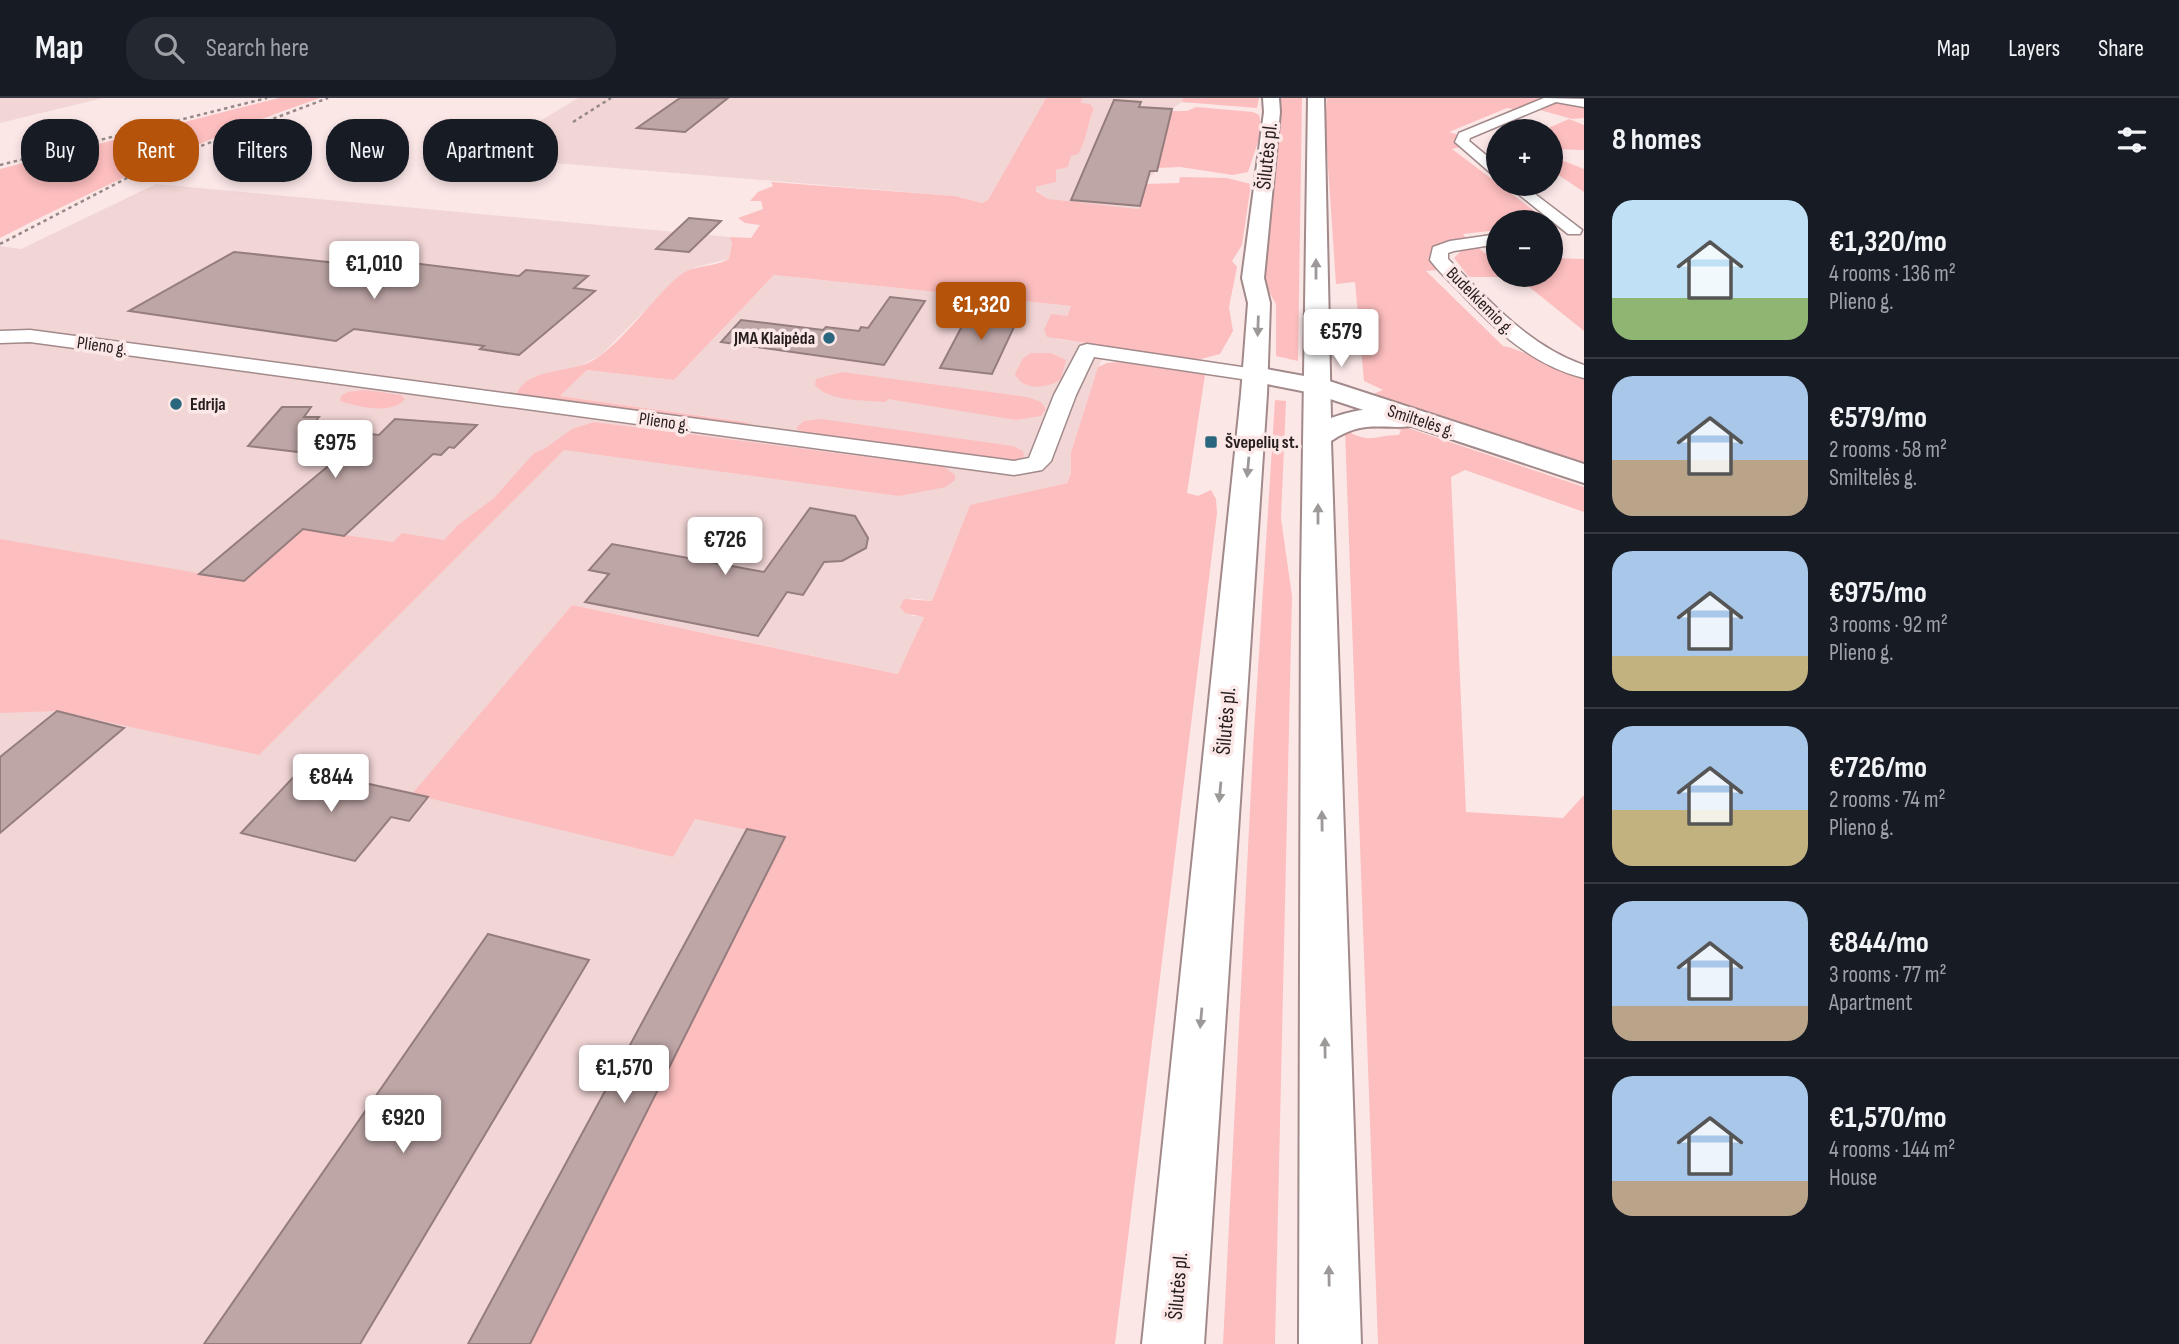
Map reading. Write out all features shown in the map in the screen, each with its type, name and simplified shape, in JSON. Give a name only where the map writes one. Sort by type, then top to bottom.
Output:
[{"type":"main road","name":"Šilutės pl.","points":[[1172,1344],[1255,375],[1259,303],[1253,278],[1271,125],[1271,98]]},
{"type":"main road","points":[[1315,98],[1330,1344]]},
{"type":"main road","name":"Smiltelės g.","points":[[1255,375],[1317,386],[1584,474]]},
{"type":"main road","points":[[1318,437],[1338,422],[1357,418],[1413,418]]},
{"type":"street","points":[[1505,119],[1555,98],[1584,103]]},
{"type":"street","points":[[1486,127],[1464,136],[1462,142],[1486,163]]},
{"type":"street","points":[[1530,196],[1579,230]]},
{"type":"street","name":"Budelkiemio g.","points":[[1486,241],[1450,246],[1439,251],[1439,260],[1525,345],[1546,359],[1584,372]]},
{"type":"street","name":"Plieno g.","points":[[0,337],[30,336],[1014,468],[1034,465],[1039,461],[1065,395],[1087,350],[1255,375]]},
{"type":"shaded area","points":[[0,98],[103,98],[0,123]]},
{"type":"shaded area","points":[[279,98],[320,98],[263,119],[213,119],[213,138],[199,144],[199,119],[196,119]]},
{"type":"shaded area","points":[[578,98],[1046,98],[988,200],[982,203],[955,196],[558,163],[558,119],[543,119]]},
{"type":"shaded area","points":[[1046,98],[1082,98],[1081,103],[1090,104],[1094,109],[1078,154],[1071,156],[1068,167],[1056,170],[1056,182],[1036,187],[1036,191],[1048,199],[1139,209],[1146,184],[1179,183],[1180,177],[1227,178],[1251,184],[1242,245],[1232,261],[1237,267],[1229,307],[1233,331],[1220,354],[1190,359],[1047,337],[1044,330],[1051,314],[1067,316],[1071,306],[774,275],[674,380],[587,370],[560,396],[752,423],[738,425],[516,396],[528,380],[590,362],[602,355],[668,286],[685,272],[729,259],[732,244],[730,237],[751,238],[760,225],[745,223],[738,218],[763,209],[761,201],[750,201],[758,192],[773,186],[771,182],[955,196],[982,203],[988,200]]},
{"type":"shaded area","points":[[1082,98],[1183,98],[1182,102],[1172,109],[1157,171],[1148,178],[1139,209],[1058,201],[1048,199],[1036,190],[1036,187],[1056,182],[1056,170],[1061,169],[1081,148],[1094,109],[1081,103]]},
{"type":"shaded area","points":[[1183,98],[1259,98],[1257,108],[1182,102]]},
{"type":"shaded area","points":[[1277,98],[1302,98],[1298,361],[1276,356],[1276,304],[1263,281],[1273,189]]},
{"type":"shaded area","points":[[1327,98],[1547,98],[1518,110],[1507,108],[1449,132],[1459,135],[1457,142],[1460,147],[1452,149],[1486,175],[1486,196],[1514,196],[1533,210],[1486,210],[1486,231],[1463,234],[1466,238],[1440,243],[1433,248],[1430,258],[1439,270],[1426,271],[1503,346],[1584,378],[1584,463],[1373,394],[1383,390],[1364,381],[1355,282],[1336,284],[1325,121]]},
{"type":"shaded area","points":[[1557,103],[1584,107],[1584,118],[1572,119],[1540,110]]},
{"type":"shaded area","points":[[1196,107],[1253,112],[1259,115],[1262,130],[1248,172],[1233,175],[1180,167],[1158,168],[1171,111],[1187,111]]},
{"type":"shaded area","points":[[1569,119],[1584,125],[1584,150],[1563,149],[1563,122]]},
{"type":"shaded area","points":[[113,140],[114,182],[0,238],[0,169],[21,164],[21,182],[99,182],[99,144]]},
{"type":"shaded area","points":[[1563,161],[1584,169],[1584,192],[1563,178]]},
{"type":"shaded area","points":[[156,184],[730,237],[732,244],[729,259],[696,267],[679,276],[601,355],[580,366],[535,376],[516,393],[749,422],[560,396],[587,370],[674,380],[774,275],[1071,306],[1056,339],[1109,346],[1098,367],[1071,452],[1071,473],[1067,483],[970,506],[932,601],[911,598],[912,616],[924,616],[899,674],[572,605],[413,794],[695,819],[785,837],[530,1344],[0,1344],[0,246],[21,249]]},
{"type":"shaded area","points":[[1477,247],[1486,254],[1486,277],[1469,277],[1454,258],[1463,249]]},
{"type":"shaded area","points":[[1563,258],[1584,259],[1584,331],[1529,287],[1563,287]]},
{"type":"shaded area","points":[[1031,353],[1051,353],[1066,360],[1061,379],[1036,387],[1018,380],[1015,374],[1023,358]]},
{"type":"shaded area","points":[[1119,362],[1205,375],[1187,493],[1198,496],[1211,490],[1216,499],[1217,513],[1115,1344],[530,1344],[785,838],[695,819],[673,857],[412,794],[572,605],[898,674],[924,617],[905,613],[900,607],[904,599],[932,601],[970,505],[1067,483],[1071,473],[1071,452],[1098,367]]},
{"type":"shaded area","points":[[842,372],[1027,397],[1041,402],[1046,409],[1041,416],[1016,420],[888,399],[886,402],[848,399],[829,395],[815,385],[816,379]]},
{"type":"shaded area","points":[[365,390],[401,395],[405,399],[392,407],[384,408],[340,401],[341,396],[348,392]]},
{"type":"shaded area","points":[[1275,400],[1286,401],[1281,518],[1292,596],[1275,1344],[1223,1344],[1253,749]]},
{"type":"shaded area","points":[[821,419],[1013,446],[1023,451],[1024,457],[1008,462],[804,434],[796,428],[804,421]]},
{"type":"shaded area","points":[[1384,420],[1584,487],[1584,512],[1465,470],[1451,477],[1466,812],[1563,818],[1584,795],[1584,1344],[1378,1344],[1345,430],[1367,438],[1399,435],[1401,430],[1381,425]]},
{"type":"shaded area","points":[[594,422],[944,467],[955,475],[955,480],[946,487],[899,496],[564,450],[259,755],[57,711],[0,713],[0,539],[244,581],[303,529],[393,542],[402,533],[444,540],[458,525],[494,498],[534,453],[572,429]]},
{"type":"building","points":[[680,98],[728,98],[685,132],[637,128]]},
{"type":"building","points":[[1114,100],[1141,102],[1139,107],[1172,109],[1157,171],[1150,171],[1140,206],[1071,200]]},
{"type":"building","points":[[689,218],[721,221],[689,252],[656,249]]},
{"type":"building","points":[[234,252],[394,269],[404,262],[519,276],[526,270],[588,276],[574,288],[595,291],[519,355],[480,349],[484,346],[354,329],[336,341],[129,311]]},
{"type":"building","name":"JMA Klaipėda","points":[[890,297],[925,301],[884,365],[721,342],[741,320],[823,330],[826,327],[859,331],[861,327],[868,328]]},
{"type":"building","points":[[971,309],[1020,314],[992,374],[940,368]]},
{"type":"building","points":[[282,407],[311,407],[304,417],[319,417],[311,427],[379,435],[395,419],[477,425],[454,448],[449,447],[441,455],[433,454],[344,536],[303,529],[244,581],[199,574],[339,457],[248,446]]},
{"type":"building","points":[[810,508],[855,516],[868,538],[866,548],[842,561],[824,562],[803,595],[787,592],[758,636],[585,602],[609,574],[589,570],[612,544],[764,572]]},
{"type":"building","points":[[57,711],[124,728],[0,833],[0,757]]},
{"type":"building","points":[[301,769],[428,797],[409,821],[391,817],[355,861],[241,833]]},
{"type":"building","points":[[747,829],[785,837],[530,1344],[468,1344]]},
{"type":"building","points":[[488,934],[589,960],[360,1344],[204,1344]]},
{"type":"railway","points":[[0,165],[267,98]]},
{"type":"railway","points":[[0,244],[127,178],[193,149],[328,98]]},
{"type":"railway","points":[[573,122],[611,98]]},
{"type":"place","name":"JMA Klaipėda","points":[[829,338]]},
{"type":"place","name":"Edrija","points":[[176,404]]},
{"type":"place","name":"Švepelių st.","points":[[1211,442]]}]
